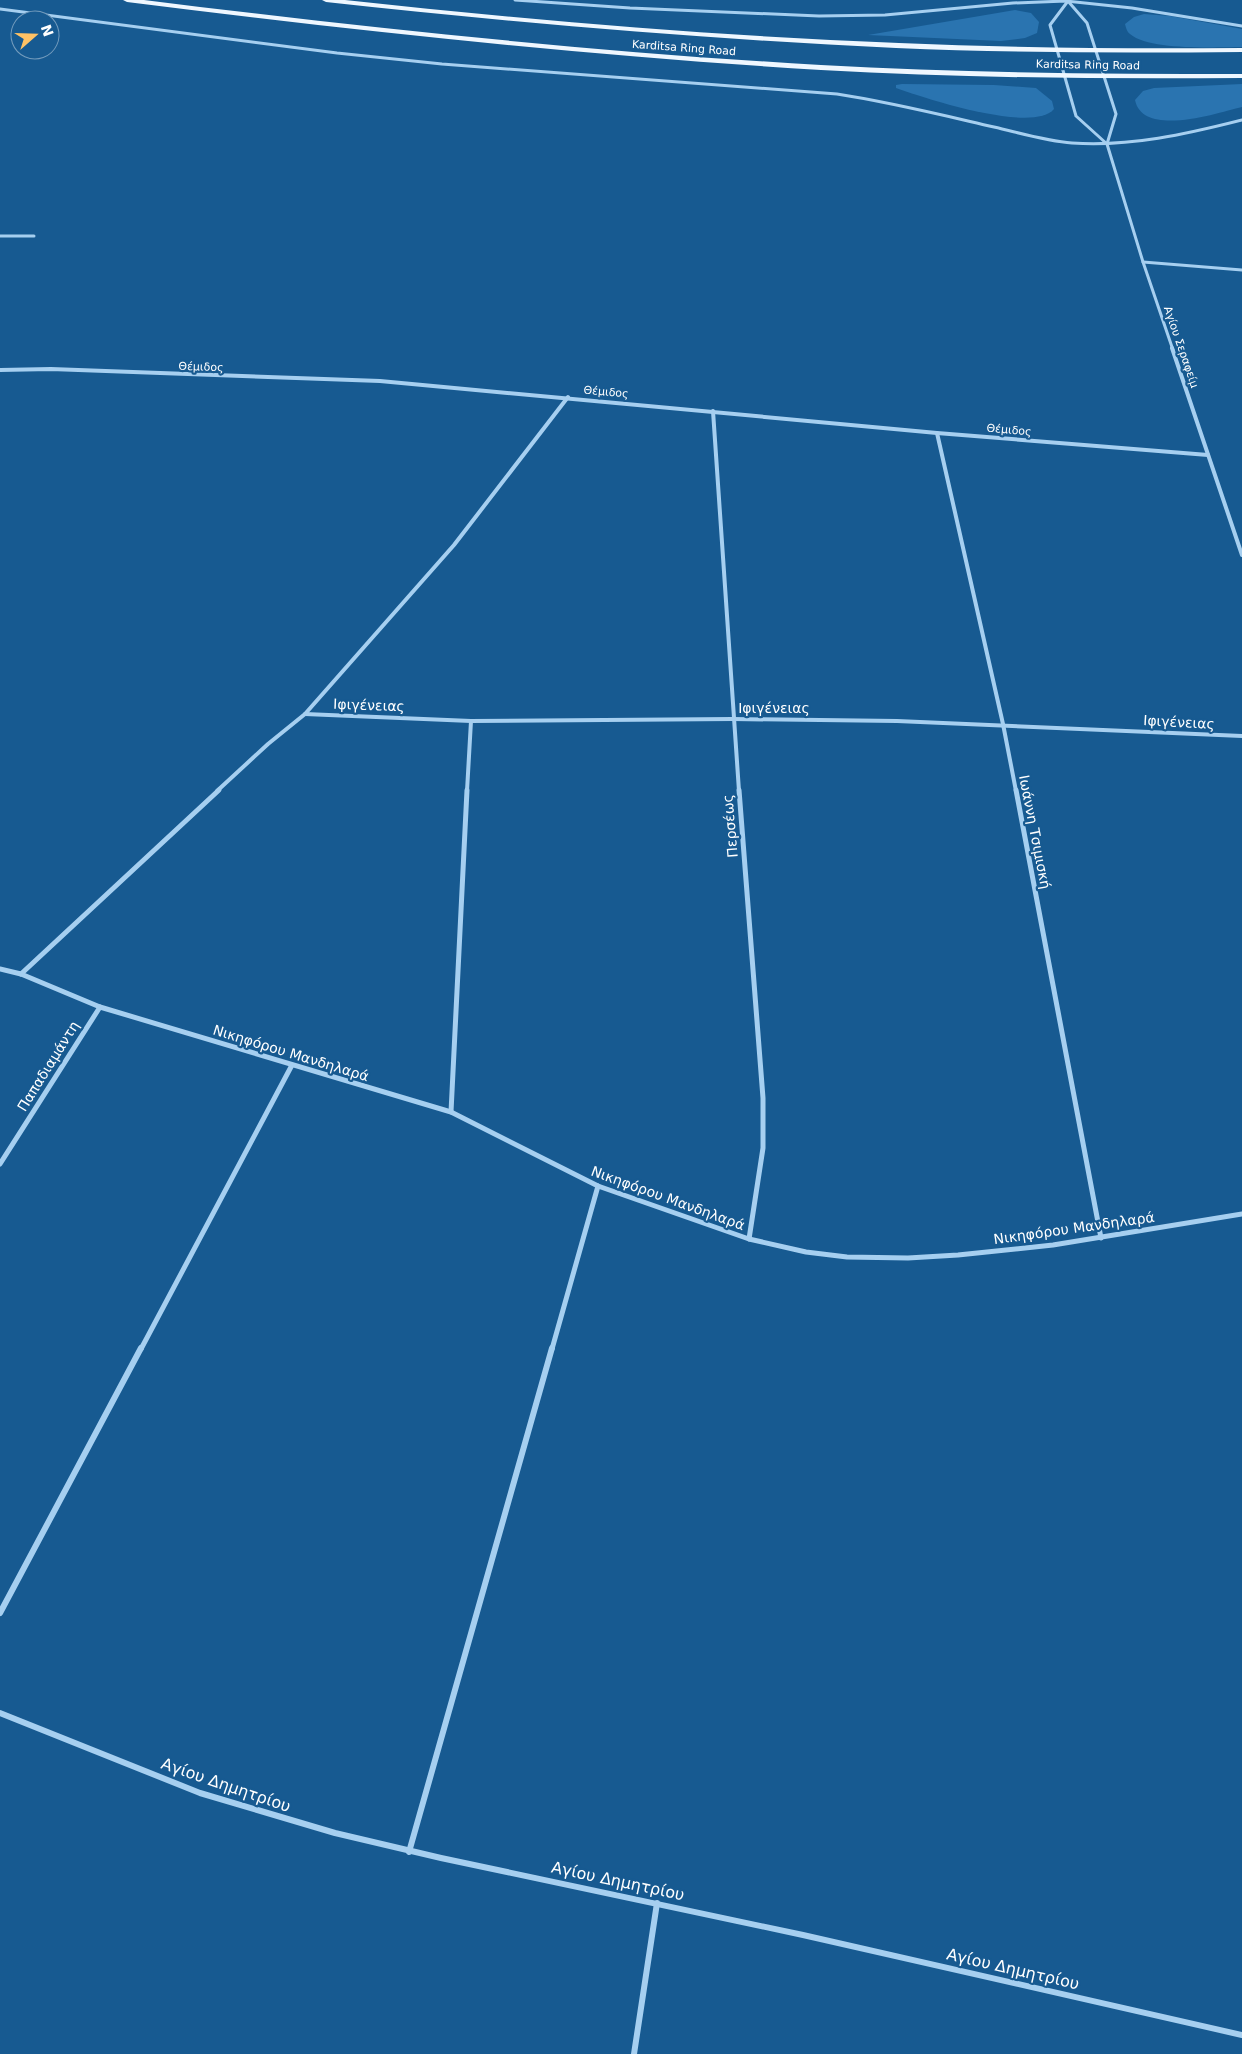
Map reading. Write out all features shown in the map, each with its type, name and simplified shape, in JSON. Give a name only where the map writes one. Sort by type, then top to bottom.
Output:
[{"type":"main road","name":"Karditsa Ring Road","points":[[127,0],[320,25],[626,56],[847,70],[1105,77],[1242,76]]},
{"type":"main road","name":"Karditsa Ring Road","points":[[326,0],[647,32],[850,45],[1098,51],[1242,50]]},
{"type":"street","points":[[515,0],[572,6],[812,16],[869,16],[996,2],[1067,1],[1156,11],[1242,26]]},
{"type":"street","points":[[1067,1],[1050,24],[1064,76],[1076,116],[1107,144]]},
{"type":"street","points":[[1067,1],[1088,24],[1098,51],[1116,114],[1107,144]]},
{"type":"street","points":[[0,9],[337,53],[442,64],[837,94],[881,100],[1071,142],[1107,144],[1188,134],[1242,120]]},
{"type":"street","name":"Αγίου Σεραφείμ","points":[[1107,144],[1143,262],[1242,555]]},
{"type":"street","points":[[0,236],[34,236]]},
{"type":"street","points":[[1143,262],[1242,270]]},
{"type":"street","name":"Θέμιδος","points":[[0,370],[51,369],[380,381],[936,433],[1208,455]]},
{"type":"street","points":[[21,974],[268,744],[305,714],[454,545],[568,398]]},
{"type":"street","name":"Περσέως","points":[[713,411],[732,719],[763,1098],[763,1148],[749,1239]]},
{"type":"street","name":"Ιωάννη Τσιμισκή","points":[[936,433],[1003,724],[1101,1238]]},
{"type":"street","name":"Ιφιγένειας","points":[[305,714],[471,721],[732,719],[1003,724],[1242,736]]},
{"type":"street","points":[[451,1112],[471,721]]},
{"type":"street","name":"Νικηφόρου Μανδηλαρά","points":[[0,969],[21,974],[100,1007],[451,1112],[598,1186],[749,1239],[806,1252],[846,1257],[908,1258],[1020,1249],[1101,1238],[1242,1214]]},
{"type":"street","name":"Παπαδιαμάντη","points":[[0,1164],[100,1007]]},
{"type":"street","points":[[0,1612],[292,1065]]},
{"type":"street","points":[[409,1852],[598,1186]]},
{"type":"street","name":"Αγίου Δημητρίου","points":[[0,1713],[225,1802],[294,1823],[409,1852],[657,1903],[1242,2035]]},
{"type":"street","points":[[634,2054],[657,1903]]},
{"type":"shaded area","points":[[1015,10],[1031,13],[1039,22],[1037,33],[1025,38],[1001,41],[868,35]]},
{"type":"shaded area","points":[[1144,14],[1170,16],[1242,29],[1242,47],[1167,46],[1139,39],[1129,33],[1125,24],[1134,17]]},
{"type":"shaded area","points":[[1242,84],[1242,107],[1182,120],[1152,118],[1141,111],[1135,100],[1143,91],[1154,88]]},
{"type":"shaded area","points":[[896,85],[994,85],[1036,88],[1052,101],[1054,109],[1042,116],[1024,118],[1002,116],[953,106],[896,88]]}]
